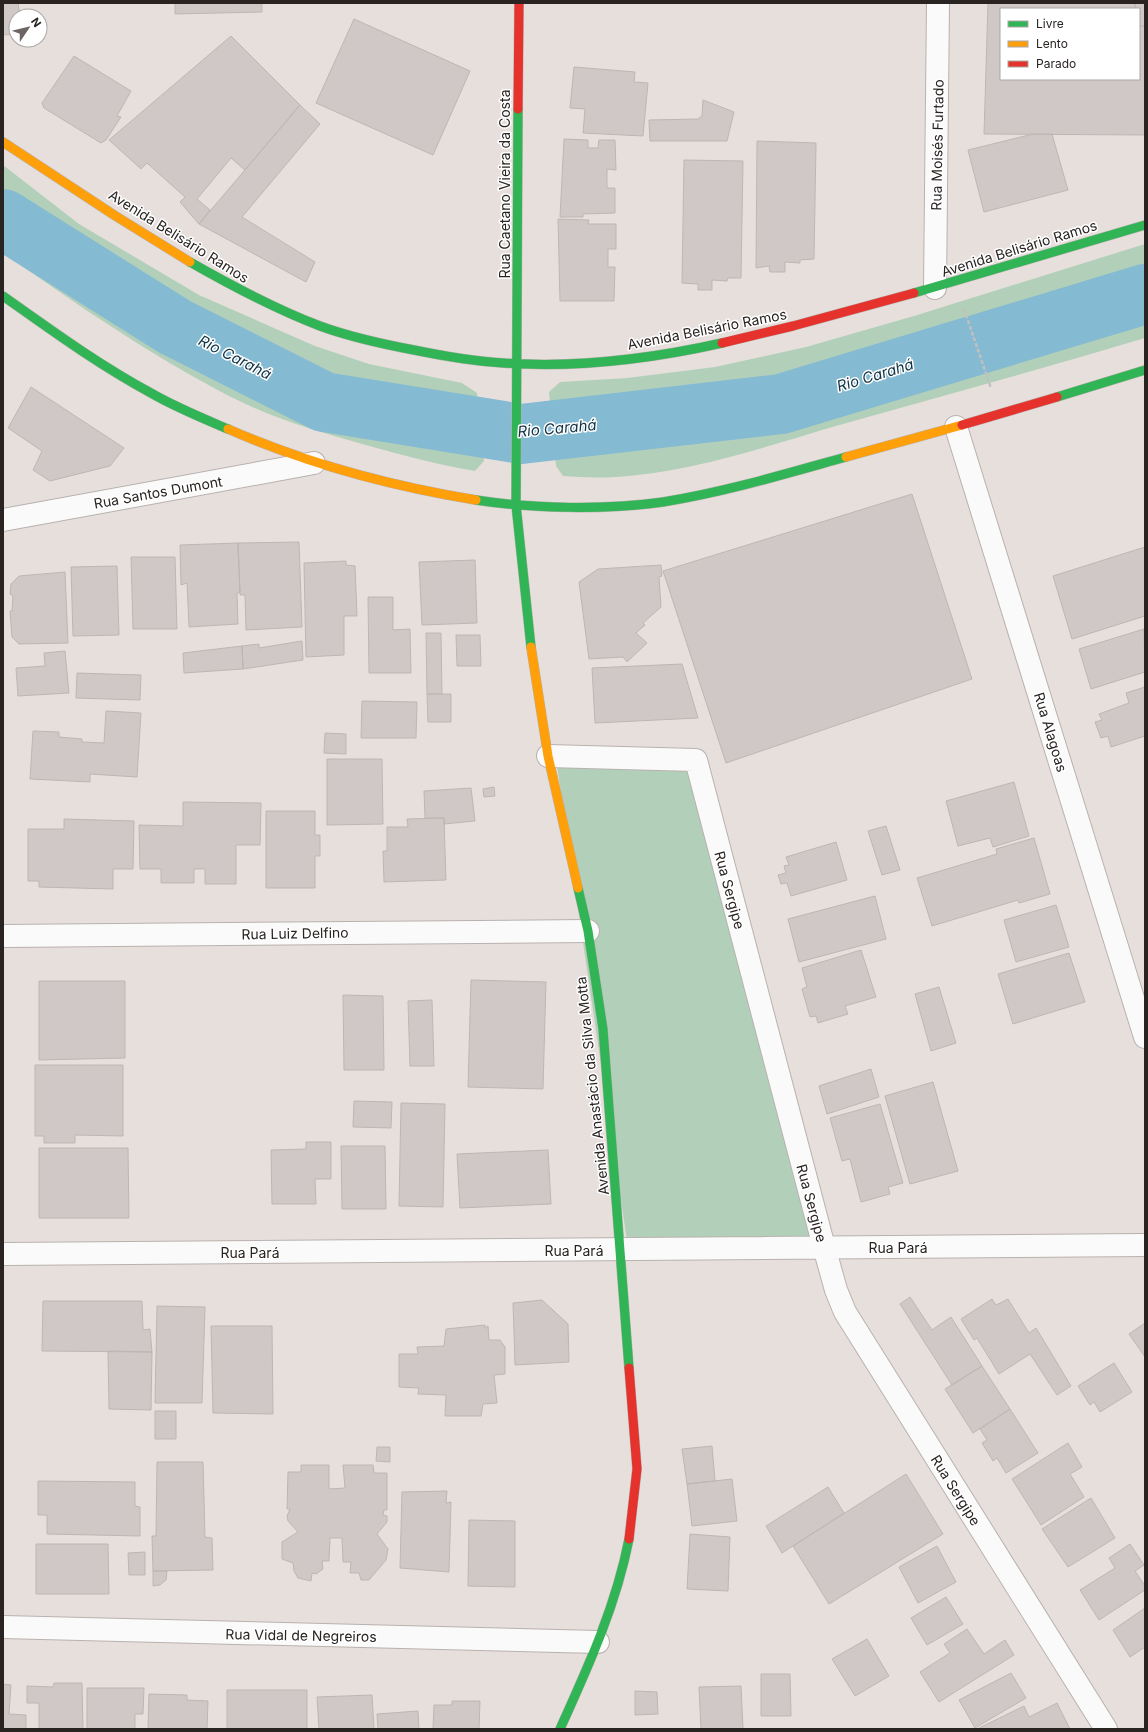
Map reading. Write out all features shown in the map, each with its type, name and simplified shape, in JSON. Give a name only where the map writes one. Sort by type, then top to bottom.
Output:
[{"type":"main road","name":"Rua Caetano Vieira da Costa","points":[[517,400],[519,3]]},
{"type":"main road","name":"Avenida Belisário Ramos","points":[[3,142],[181,258],[247,295],[311,322],[379,343],[460,359],[517,365],[600,363],[661,356],[726,343],[798,326],[935,288],[1145,225]]},
{"type":"main road","points":[[3,296],[86,354],[152,394],[239,435],[314,463],[384,483],[449,497],[516,505],[594,508],[657,503],[740,487],[956,428],[1145,370]]},
{"type":"main road","name":"Avenida Anastácio da Silva Motta","points":[[517,400],[516,505],[527,620],[548,756],[588,930],[603,1028],[637,1468],[633,1520],[620,1580],[598,1642],[560,1729]]},
{"type":"street","name":"Rua Moisés Furtado","points":[[935,288],[938,3]]},
{"type":"street","name":"Rua Alagoas","points":[[956,428],[1145,1038]]},
{"type":"street","name":"Rua Santos Dumont","points":[[3,520],[314,463]]},
{"type":"street","name":"Rua Sergipe","points":[[548,756],[696,760],[824,1247],[836,1290],[845,1312],[1106,1729]]},
{"type":"street","name":"Rua Luiz Delfino","points":[[3,936],[588,930]]},
{"type":"street","name":"Rua Pará","points":[[3,1254],[1145,1245]]},
{"type":"street","name":"Rua Vidal de Negreiros","points":[[3,1627],[598,1642]]},
{"type":"path","points":[[968,321],[987,375]]},
{"type":"green space","points":[[3,165],[79,224],[199,295],[315,346],[369,364],[462,383],[477,393],[484,461],[475,471],[461,469],[330,435],[294,423],[259,410],[225,394],[139,345],[3,253]]},
{"type":"green space","points":[[1145,244],[1145,338],[705,463],[634,475],[599,477],[563,476],[556,466],[549,392],[560,382],[627,378],[715,367],[806,347],[914,316]]},
{"type":"green space","points":[[557,766],[689,771],[815,1241],[627,1241]]},
{"type":"building","points":[[3,3],[18,3],[19,8],[8,8],[8,35],[3,35]]},
{"type":"building","points":[[175,3],[262,3],[262,12],[175,14]]},
{"type":"building","points":[[988,3],[1135,3],[1135,8],[1000,8],[1000,80],[1140,80],[1140,26],[1145,26],[1145,135],[984,134]]},
{"type":"building","points":[[1135,3],[1145,3],[1145,26],[1140,26],[1140,8],[1135,8]]},
{"type":"building","points":[[354,19],[470,71],[433,155],[316,103]]},
{"type":"building","points":[[231,36],[300,105],[245,170],[231,158],[197,199],[210,210],[199,224],[180,202],[185,197],[147,163],[141,169],[109,140]]},
{"type":"building","points":[[74,56],[131,91],[117,116],[121,117],[106,140],[101,143],[44,108],[42,103]]},
{"type":"building","points":[[574,67],[635,72],[634,82],[648,83],[643,136],[583,133],[585,109],[570,108]]},
{"type":"building","points":[[703,100],[734,112],[727,141],[650,141],[649,120],[698,119],[702,116]]},
{"type":"building","points":[[300,105],[320,124],[242,217],[315,262],[306,282],[199,224]]},
{"type":"building","points":[[1033,134],[1052,134],[1068,190],[984,212],[968,150]]},
{"type":"building","points":[[564,139],[588,140],[588,148],[598,148],[599,140],[615,140],[616,170],[607,169],[607,188],[615,188],[615,213],[583,214],[583,217],[560,217]]},
{"type":"building","points":[[757,141],[816,143],[814,259],[800,260],[800,263],[785,262],[785,272],[770,272],[769,266],[756,268]]},
{"type":"building","points":[[684,160],[743,161],[741,278],[728,278],[727,281],[712,280],[712,290],[698,290],[698,284],[682,283]]},
{"type":"building","points":[[558,219],[589,220],[588,224],[616,224],[616,249],[608,249],[608,267],[615,267],[614,301],[560,301]]},
{"type":"building","points":[[31,387],[124,448],[110,466],[50,481],[33,470],[42,451],[8,428]]},
{"type":"building","points":[[912,494],[972,679],[726,763],[663,571]]},
{"type":"building","points":[[299,542],[302,627],[246,630],[245,595],[240,595],[238,543]]},
{"type":"building","points":[[238,543],[240,592],[237,593],[238,624],[189,627],[187,583],[181,585],[180,545]]},
{"type":"building","points":[[1145,547],[1145,616],[1072,639],[1053,576]]},
{"type":"building","points":[[131,557],[175,557],[177,629],[133,629]]},
{"type":"building","points":[[475,560],[477,623],[422,625],[419,562]]},
{"type":"building","points":[[346,561],[346,565],[355,566],[357,616],[344,616],[344,655],[306,657],[304,563]]},
{"type":"building","points":[[661,565],[662,576],[659,577],[661,607],[643,623],[645,625],[636,633],[647,643],[627,662],[623,657],[589,659],[579,582],[598,569]]},
{"type":"building","points":[[117,566],[119,635],[73,636],[71,567]]},
{"type":"building","points":[[65,572],[68,643],[19,644],[12,637],[10,611],[12,611],[13,596],[10,594],[11,584],[19,576]]},
{"type":"building","points":[[368,597],[393,597],[393,630],[410,629],[411,673],[369,673]]},
{"type":"building","points":[[1144,629],[1145,672],[1091,689],[1079,649]]},
{"type":"building","points":[[426,633],[441,633],[442,694],[427,694]]},
{"type":"building","points":[[456,635],[480,635],[481,666],[457,666]]},
{"type":"building","points":[[302,641],[303,660],[243,669],[242,646],[259,644],[259,648]]},
{"type":"building","points":[[242,646],[243,669],[184,673],[183,653]]},
{"type":"building","points":[[65,651],[69,693],[18,696],[16,668],[45,666],[44,653]]},
{"type":"building","points":[[682,664],[698,718],[595,723],[592,668]]},
{"type":"building","points":[[77,673],[141,675],[140,700],[76,698]]},
{"type":"building","points":[[1145,687],[1145,736],[1111,747],[1108,736],[1101,738],[1095,722],[1102,720],[1099,714],[1129,703],[1126,693]]},
{"type":"building","points":[[427,694],[451,694],[451,722],[428,722]]},
{"type":"building","points":[[362,701],[417,702],[416,738],[361,738]]},
{"type":"building","points":[[106,711],[141,713],[137,777],[90,774],[90,782],[30,779],[33,731],[59,732],[59,737],[82,739],[82,742],[104,743]]},
{"type":"building","points":[[325,733],[346,734],[346,754],[324,753]]},
{"type":"building","points":[[327,759],[382,759],[383,824],[327,825]]},
{"type":"building","points":[[1014,782],[1029,836],[993,847],[990,838],[958,846],[946,801]]},
{"type":"building","points":[[494,787],[495,796],[484,797],[483,789]]},
{"type":"building","points":[[471,788],[475,821],[444,824],[444,818],[425,818],[424,791]]},
{"type":"building","points":[[183,802],[261,803],[260,845],[236,845],[236,884],[205,884],[205,869],[194,869],[194,883],[161,883],[161,869],[140,869],[139,825],[183,826]]},
{"type":"building","points":[[266,811],[315,811],[315,835],[320,835],[320,856],[315,856],[315,888],[266,888]]},
{"type":"building","points":[[444,818],[446,880],[384,882],[383,851],[387,851],[387,827],[408,827],[407,819]]},
{"type":"building","points":[[64,819],[134,821],[133,869],[113,869],[113,889],[39,887],[39,881],[28,881],[28,829],[64,829]]},
{"type":"building","points":[[886,826],[900,870],[882,875],[868,831]]},
{"type":"building","points":[[1034,838],[1050,894],[1019,903],[1018,900],[932,926],[917,878],[997,854],[996,849]]},
{"type":"building","points":[[836,842],[847,880],[791,896],[787,883],[781,884],[778,875],[786,873],[784,866],[789,865],[786,857]]},
{"type":"building","points":[[875,896],[886,939],[799,962],[788,919]]},
{"type":"building","points":[[1056,905],[1069,947],[1016,962],[1004,920]]},
{"type":"building","points":[[861,950],[876,997],[845,1006],[848,1014],[818,1023],[816,1016],[810,1017],[802,989],[807,987],[802,968]]},
{"type":"building","points":[[1069,953],[1085,1002],[1013,1024],[998,974]]},
{"type":"building","points":[[471,980],[546,982],[543,1089],[468,1087]]},
{"type":"building","points":[[39,981],[125,981],[125,1058],[39,1060]]},
{"type":"building","points":[[939,987],[956,1043],[931,1051],[915,994]]},
{"type":"building","points":[[343,995],[383,996],[384,1070],[344,1070]]},
{"type":"building","points":[[432,1000],[434,1066],[410,1066],[408,1001]]},
{"type":"building","points":[[35,1065],[123,1065],[123,1136],[75,1135],[75,1143],[44,1143],[44,1136],[35,1136]]},
{"type":"building","points":[[871,1069],[879,1097],[827,1114],[819,1086]]},
{"type":"building","points":[[933,1082],[958,1171],[910,1184],[885,1096]]},
{"type":"building","points":[[354,1101],[392,1102],[391,1128],[353,1127]]},
{"type":"building","points":[[401,1103],[445,1104],[443,1207],[399,1206]]},
{"type":"building","points":[[880,1104],[903,1183],[888,1187],[890,1194],[861,1202],[850,1159],[842,1161],[830,1118]]},
{"type":"building","points":[[306,1142],[331,1142],[331,1179],[315,1179],[316,1204],[272,1204],[271,1150],[306,1149]]},
{"type":"building","points":[[341,1146],[385,1146],[386,1209],[342,1209]]},
{"type":"building","points":[[39,1148],[128,1148],[129,1218],[39,1218]]},
{"type":"building","points":[[548,1150],[551,1204],[460,1208],[457,1154]]},
{"type":"building","points":[[910,1297],[932,1330],[951,1317],[982,1366],[952,1385],[900,1304]]},
{"type":"building","points":[[992,1299],[996,1305],[1008,1299],[1029,1333],[1036,1328],[1071,1386],[1057,1395],[1030,1354],[999,1374],[977,1338],[974,1340],[961,1319]]},
{"type":"building","points":[[542,1300],[568,1324],[569,1362],[515,1365],[513,1303]]},
{"type":"building","points":[[43,1301],[142,1301],[143,1330],[150,1329],[152,1352],[42,1351]]},
{"type":"building","points":[[157,1306],[205,1307],[202,1403],[155,1403]]},
{"type":"building","points":[[1145,1323],[1145,1357],[1129,1334]]},
{"type":"building","points":[[485,1325],[485,1328],[488,1326],[489,1340],[500,1340],[505,1347],[505,1374],[494,1375],[497,1403],[483,1404],[481,1416],[445,1416],[446,1395],[418,1394],[419,1388],[399,1387],[399,1354],[418,1354],[417,1347],[444,1346],[446,1329]]},
{"type":"building","points":[[211,1326],[272,1326],[273,1414],[213,1413]]},
{"type":"building","points":[[108,1351],[152,1352],[151,1410],[109,1409]]},
{"type":"building","points":[[1114,1363],[1132,1392],[1100,1412],[1094,1402],[1090,1405],[1078,1386]]},
{"type":"building","points":[[982,1366],[1010,1409],[973,1433],[945,1389]]},
{"type":"building","points":[[1010,1409],[1038,1453],[1006,1473],[997,1458],[993,1461],[982,1443],[987,1440],[980,1429]]},
{"type":"building","points":[[155,1411],[176,1411],[176,1439],[155,1439]]},
{"type":"building","points":[[1068,1443],[1082,1467],[1070,1474],[1084,1497],[1041,1525],[1012,1479]]},
{"type":"building","points":[[712,1446],[715,1481],[687,1484],[682,1449]]},
{"type":"building","points":[[377,1447],[390,1447],[390,1462],[376,1461]]},
{"type":"building","points":[[157,1462],[203,1462],[205,1537],[212,1538],[213,1570],[153,1571],[152,1536],[156,1536]]},
{"type":"building","points":[[301,1465],[329,1465],[329,1489],[345,1488],[343,1465],[373,1465],[374,1473],[387,1473],[387,1510],[384,1510],[383,1515],[387,1516],[387,1522],[377,1534],[388,1549],[386,1560],[369,1580],[361,1580],[359,1573],[350,1573],[351,1562],[343,1562],[342,1538],[330,1538],[329,1561],[322,1561],[323,1569],[316,1574],[312,1573],[311,1581],[298,1578],[294,1571],[293,1563],[282,1559],[282,1542],[298,1532],[288,1521],[287,1516],[290,1509],[287,1509],[288,1472],[301,1472]]},
{"type":"building","points":[[906,1474],[943,1534],[829,1604],[793,1546]]},
{"type":"building","points":[[732,1479],[737,1521],[692,1526],[687,1484]]},
{"type":"building","points":[[38,1481],[135,1482],[135,1506],[140,1507],[140,1536],[47,1534],[47,1515],[38,1515]]},
{"type":"building","points":[[828,1487],[844,1513],[782,1553],[766,1526]]},
{"type":"building","points":[[447,1491],[446,1503],[451,1502],[449,1572],[400,1568],[402,1492]]},
{"type":"building","points":[[1091,1498],[1115,1538],[1068,1567],[1042,1529]]},
{"type":"building","points":[[469,1520],[515,1521],[515,1587],[468,1586]]},
{"type":"building","points":[[690,1534],[730,1537],[728,1591],[687,1589]]},
{"type":"building","points":[[36,1544],[108,1544],[109,1594],[36,1594]]},
{"type":"building","points":[[1130,1544],[1144,1565],[1135,1571],[1145,1586],[1145,1590],[1099,1620],[1080,1590],[1115,1568],[1109,1558]]},
{"type":"building","points":[[937,1546],[956,1582],[918,1603],[899,1567]]},
{"type":"building","points":[[145,1552],[145,1575],[129,1575],[128,1553]]},
{"type":"building","points":[[153,1571],[167,1571],[166,1580],[160,1585],[153,1586]]},
{"type":"building","points":[[946,1597],[963,1624],[927,1645],[911,1618]]},
{"type":"building","points":[[1145,1608],[1145,1647],[1130,1657],[1113,1630]]},
{"type":"building","points":[[967,1629],[984,1654],[1005,1640],[1014,1655],[939,1702],[920,1672],[950,1653],[944,1644]]},
{"type":"building","points":[[867,1639],[889,1676],[855,1696],[832,1659]]},
{"type":"building","points":[[1011,1673],[1026,1698],[975,1728],[959,1700]]},
{"type":"building","points":[[761,1674],[790,1674],[791,1716],[761,1716]]},
{"type":"building","points":[[54,1683],[82,1683],[83,1729],[39,1729],[39,1703],[27,1703],[27,1686],[53,1687]]},
{"type":"building","points":[[3,1684],[11,1685],[9,1714],[26,1715],[26,1729],[3,1729]]},
{"type":"building","points":[[741,1686],[743,1729],[701,1729],[699,1687]]},
{"type":"building","points":[[87,1688],[144,1688],[143,1714],[135,1714],[135,1729],[87,1729]]},
{"type":"building","points":[[227,1690],[307,1690],[307,1729],[227,1729]]},
{"type":"building","points":[[635,1691],[657,1692],[658,1714],[635,1715]]},
{"type":"building","points":[[149,1694],[187,1695],[187,1700],[208,1701],[207,1729],[148,1729]]},
{"type":"building","points":[[372,1695],[374,1729],[319,1729],[317,1697]]},
{"type":"building","points":[[452,1701],[480,1701],[479,1729],[433,1729],[434,1705],[452,1705]]},
{"type":"building","points":[[1057,1703],[1070,1729],[977,1729],[1024,1706],[1029,1717]]},
{"type":"building","points":[[418,1711],[419,1729],[378,1729],[377,1714]]},
{"type":"waterway","name":"Rio Carahá","points":[[3,219],[175,327],[324,402],[521,434],[781,404],[1145,294]]},
{"type":"traffic: fast","points":[[518,109],[516,505],[531,647]]},
{"type":"traffic: fast","points":[[914,293],[1145,225]]},
{"type":"traffic: fast","points":[[190,262],[254,297],[320,326],[343,334],[378,343],[458,358],[530,364],[586,363],[641,358],[722,343]]},
{"type":"traffic: fast","points":[[3,296],[113,371],[179,408],[228,429]]},
{"type":"traffic: fast","points":[[1057,397],[1145,370]]},
{"type":"traffic: fast","points":[[476,500],[545,507],[641,505],[686,498],[732,488],[846,457]]},
{"type":"traffic: fast","points":[[578,888],[588,931],[603,1029],[629,1368]]},
{"type":"traffic: fast","points":[[560,1729],[591,1659],[609,1612],[617,1588],[629,1539]]},
{"type":"traffic: slow","points":[[3,142],[114,215],[190,262]]},
{"type":"traffic: slow","points":[[846,457],[962,425]]},
{"type":"traffic: slow","points":[[228,429],[288,453],[381,481],[476,500]]},
{"type":"traffic: slow","points":[[531,647],[548,756],[578,888]]},
{"type":"traffic: jam","points":[[518,109],[519,3]]},
{"type":"traffic: jam","points":[[722,343],[793,326],[914,293]]},
{"type":"traffic: jam","points":[[962,425],[1057,397]]},
{"type":"traffic: jam","points":[[629,1368],[637,1469],[629,1539]]}]
